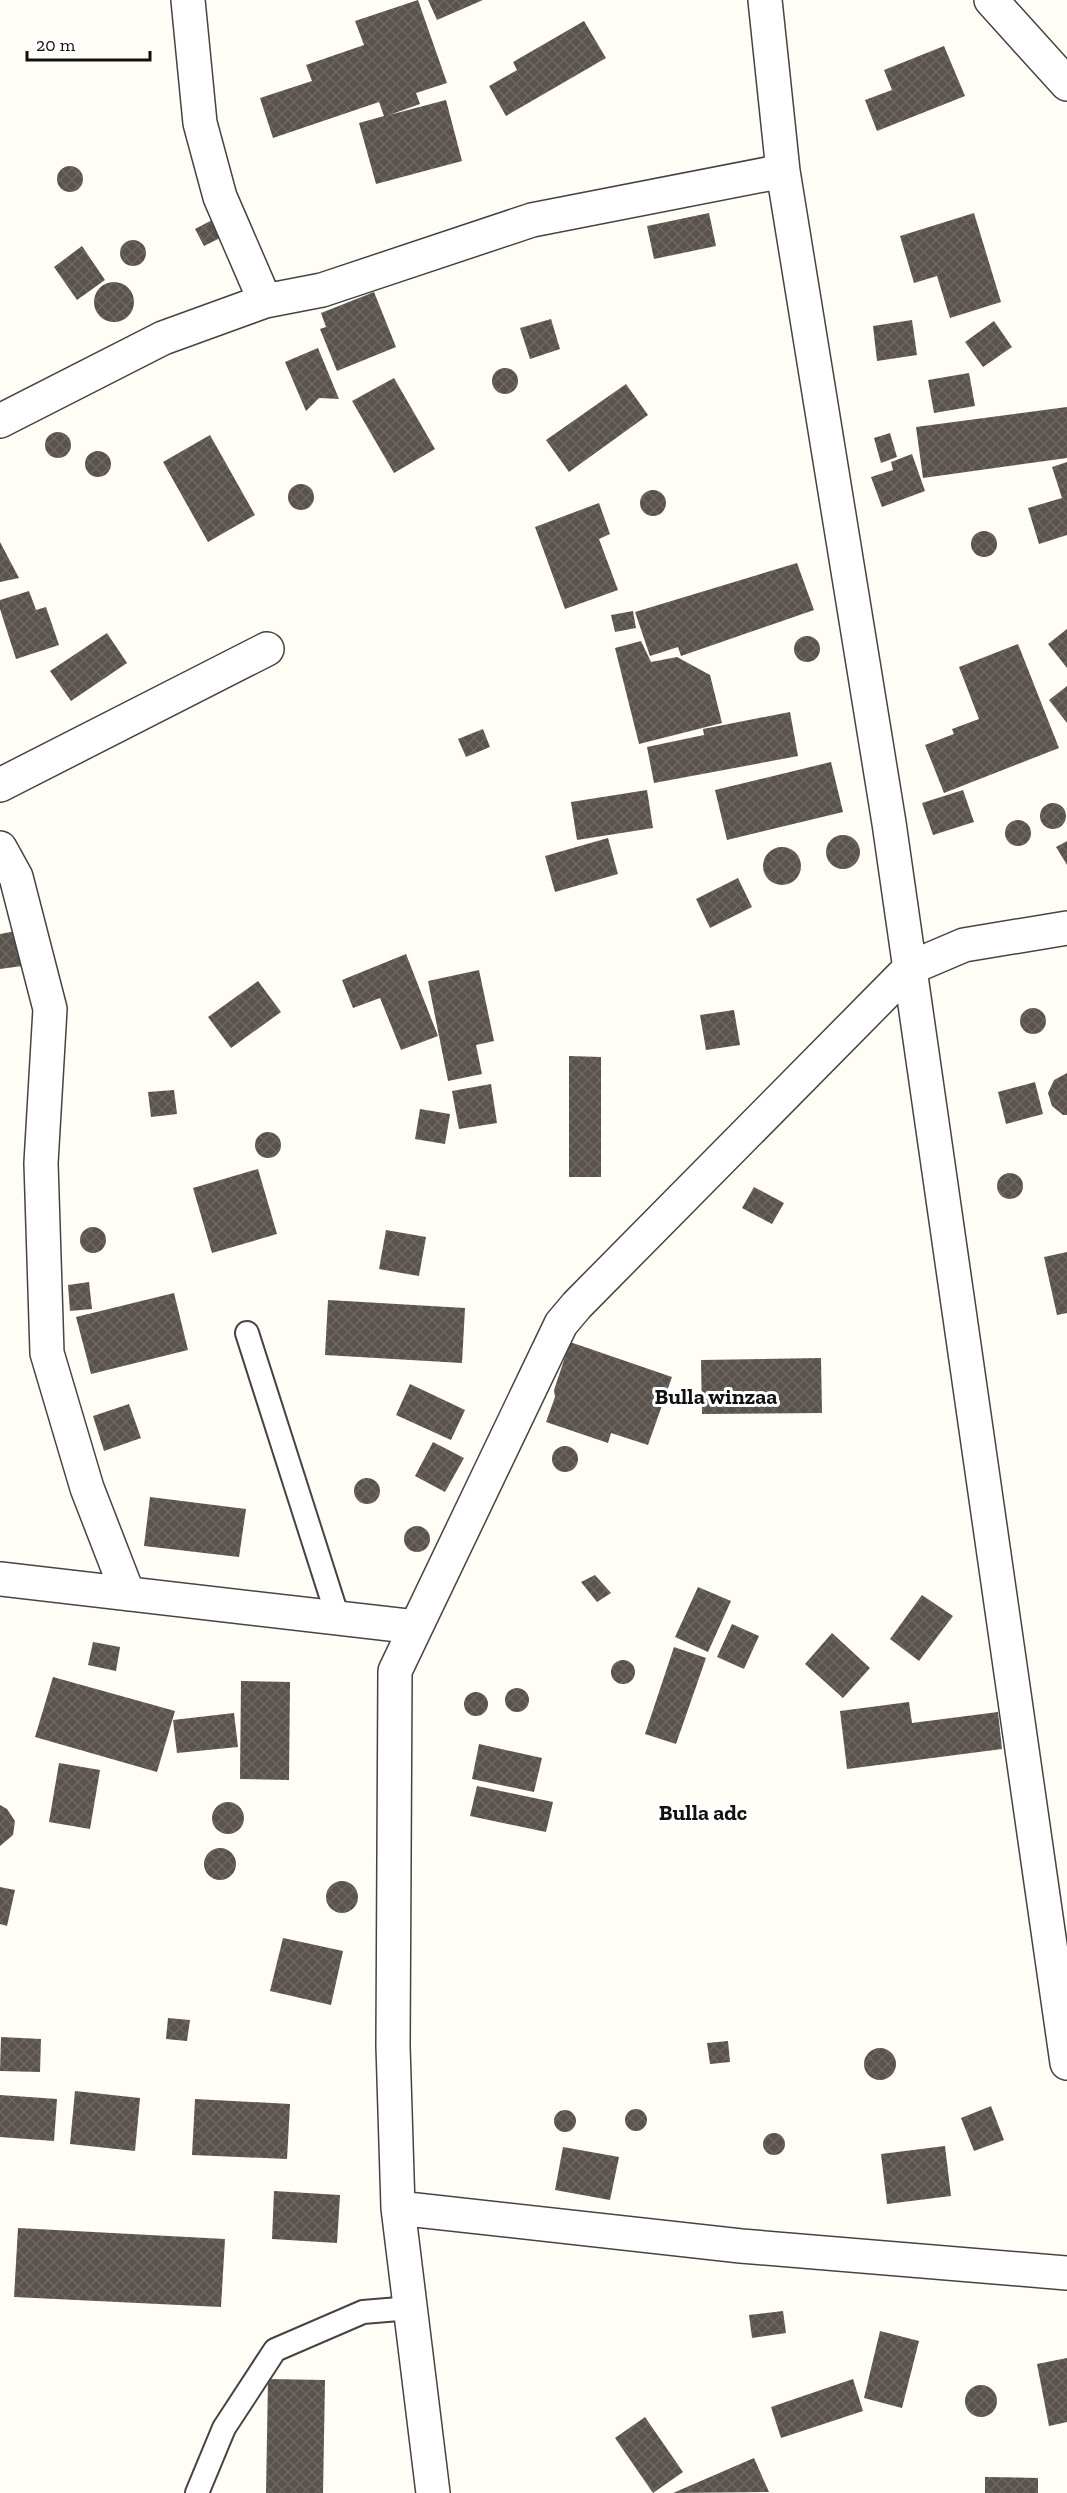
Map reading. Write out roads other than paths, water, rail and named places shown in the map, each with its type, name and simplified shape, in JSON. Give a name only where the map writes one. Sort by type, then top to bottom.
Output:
[{"type":"street","points":[[188,0],[200,123],[220,198],[265,301]]},
{"type":"street","points":[[765,0],[783,171],[887,812],[1067,2063]]},
{"type":"street","points":[[991,0],[1067,84]]},
{"type":"street","points":[[0,422],[163,338],[265,301],[322,290],[532,220],[783,171]]},
{"type":"street","points":[[0,785],[267,649]]},
{"type":"street","points":[[0,848],[16,877],[50,1009],[41,1163],[47,1353],[87,1488],[128,1594]]},
{"type":"street","points":[[433,2493],[398,2208],[393,2046],[396,1824],[395,1671],[561,1324],[577,1305],[910,968],[964,945],[1067,928]]},
{"type":"street","points":[[0,1579],[416,1627]]},
{"type":"street","points":[[398,2208],[741,2246],[1067,2273]]},
{"type":"lane","points":[[247,1333],[338,1618]]},
{"type":"lane","points":[[197,2493],[224,2428],[274,2350],[363,2312],[411,2308]]},
{"type":"district","name":"Bulla winzaa","points":[[716,1396]]},
{"type":"district","name":"Bulla adc","points":[[703,1812]]}]
